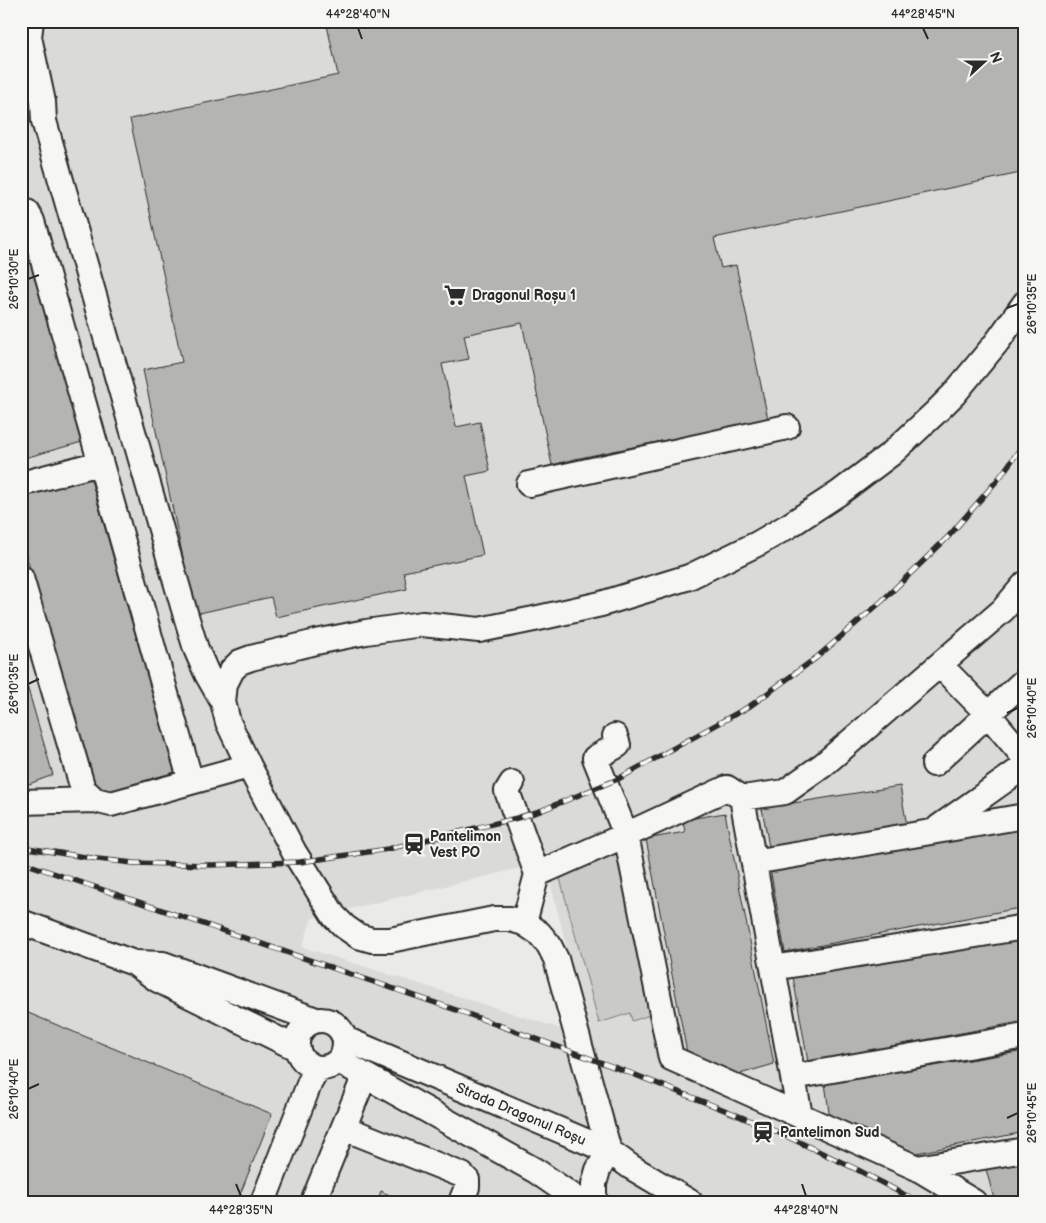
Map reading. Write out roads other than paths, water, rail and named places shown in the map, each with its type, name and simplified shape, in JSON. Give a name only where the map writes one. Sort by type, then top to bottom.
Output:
[{"type":"street","points":[[31,21],[29,37],[43,102],[44,121],[196,649],[207,674],[223,702],[228,722],[294,852],[334,916],[358,936],[372,940],[390,940],[494,919],[510,919],[524,924],[539,933],[549,944],[556,959],[609,1151],[598,1170],[594,1184],[594,1202]]},
{"type":"street","points":[[21,210],[27,212],[32,221],[191,782]]},
{"type":"street","points":[[223,702],[225,684],[232,670],[240,662],[250,658],[357,634],[422,624],[479,630],[602,604],[689,577],[759,544],[839,493],[892,453],[954,394],[997,342],[1025,303]]},
{"type":"street","points":[[528,484],[787,427]]},
{"type":"street","points":[[21,484],[100,463]]},
{"type":"street","points":[[21,578],[83,789],[95,800]]},
{"type":"street","points":[[537,874],[727,788],[742,798],[785,792],[823,765],[940,665],[1003,610],[1025,584]]},
{"type":"street","points":[[940,665],[988,714],[1025,758]]},
{"type":"street","points":[[934,764],[1025,680]]},
{"type":"street","points":[[615,736],[618,744],[595,758],[626,835],[671,1058],[917,1168],[974,1202]]},
{"type":"street","points":[[21,802],[95,800],[111,804],[249,766]]},
{"type":"street","points":[[934,831],[1025,766]]},
{"type":"street","points":[[512,783],[507,791],[537,874],[524,924]]},
{"type":"street","points":[[742,798],[800,1116]]},
{"type":"street","points":[[754,862],[1025,816]]},
{"type":"street","points":[[21,922],[134,963],[158,980],[298,1049]]},
{"type":"street","points":[[773,968],[1025,927]]},
{"type":"street","points":[[134,963],[162,964],[316,1020],[331,1022],[338,1026],[342,1032],[334,1056],[310,1082],[263,1202]]},
{"type":"street","points":[[316,1020],[309,1023],[299,1034],[297,1041],[300,1056],[311,1066],[334,1056]]},
{"type":"street","points":[[793,1077],[1025,1036]]},
{"type":"street","points":[[334,1056],[536,1171],[581,1202]]},
{"type":"street","name":"Strada Dragonul Roșu","points":[[334,1056],[609,1151],[631,1167],[690,1202]]},
{"type":"street","points":[[312,1202],[365,1075]]},
{"type":"street","points":[[344,1128],[462,1175],[467,1180],[467,1187],[461,1202]]},
{"type":"street","points":[[917,1168],[1025,1150]]},
{"type":"railway","points":[[21,847],[133,863],[211,865],[300,862],[388,849],[540,811],[618,779],[750,706],[816,658],[882,601],[948,537],[1000,477],[1025,442]]},
{"type":"railway","points":[[21,862],[465,1013],[633,1074],[782,1134],[858,1170],[918,1202]]},
{"type":"place","name":"Dragonul Roșu 1","points":[[455,295]]},
{"type":"place","name":"Pantelimon Vest PO","points":[[414,844]]},
{"type":"place","name":"Pantelimon Sud","points":[[763,1132]]}]
